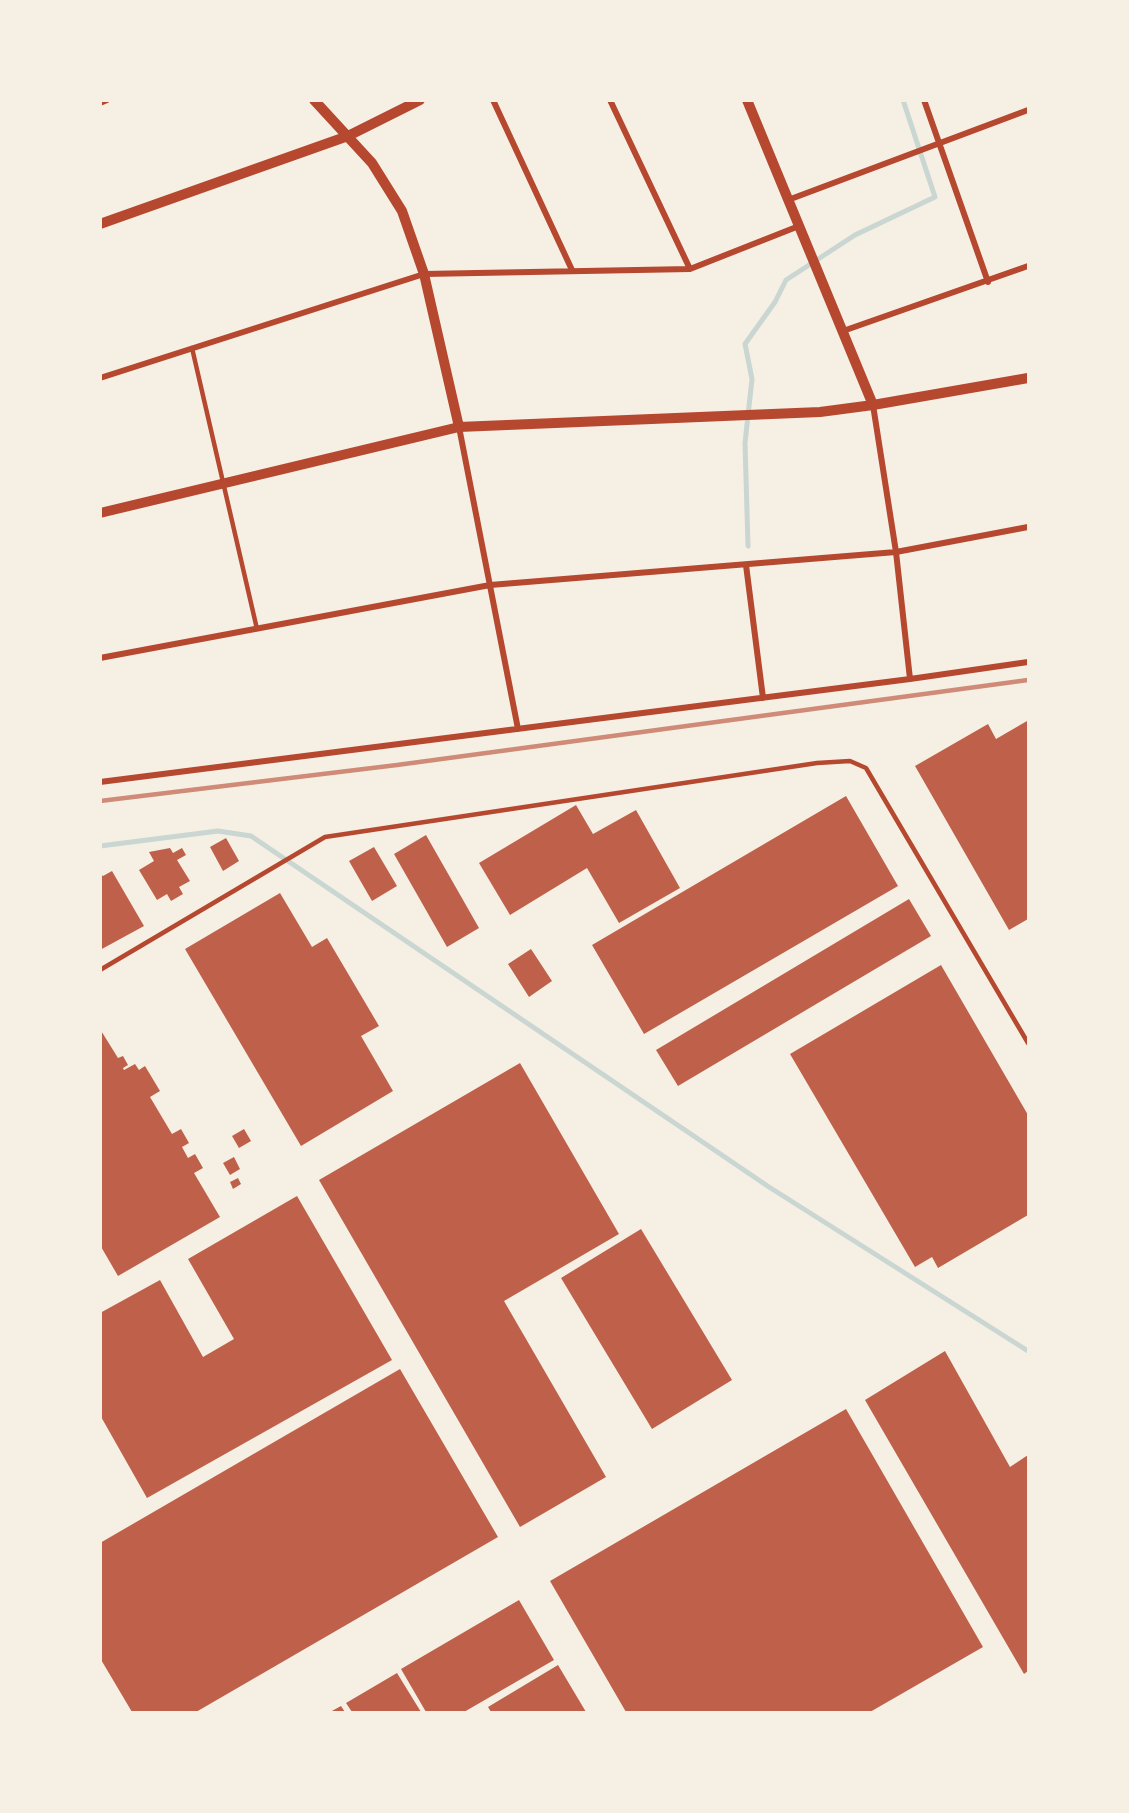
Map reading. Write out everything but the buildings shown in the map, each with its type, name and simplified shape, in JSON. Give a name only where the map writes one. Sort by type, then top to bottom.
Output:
[{"type":"street","points":[[100,103],[107,100]]},
{"type":"street","points":[[314,100],[372,163],[402,211],[424,274],[459,428],[518,729]]},
{"type":"street","points":[[100,224],[348,136],[420,100]]},
{"type":"street","points":[[493,100],[572,270]]},
{"type":"street","points":[[610,100],[690,269]]},
{"type":"street","points":[[747,100],[873,405],[896,552],[910,679]]},
{"type":"street","points":[[924,100],[988,282]]},
{"type":"street","points":[[788,200],[1029,110]]},
{"type":"street","points":[[100,378],[424,274],[690,269],[799,226]]},
{"type":"street","points":[[843,331],[1029,266]]},
{"type":"street","points":[[100,513],[459,428],[819,412],[1029,378]]},
{"type":"street","points":[[100,658],[490,585],[896,552],[1029,527]]},
{"type":"street","points":[[746,565],[763,698]]},
{"type":"street","points":[[100,782],[1029,662]]},
{"type":"lane","points":[[192,348],[257,629]]},
{"type":"lane","points":[[100,970],[325,837],[817,763],[850,761],[866,768],[1029,1043]]},
{"type":"waterway","points":[[748,546],[745,443],[752,379],[745,344],[775,302],[786,280],[855,235],[935,197],[903,100]]},
{"type":"waterway","points":[[100,846],[218,831],[251,836],[769,1187],[1028,1351]]},
{"type":"railway","points":[[100,801],[397,765],[1028,680]]}]
